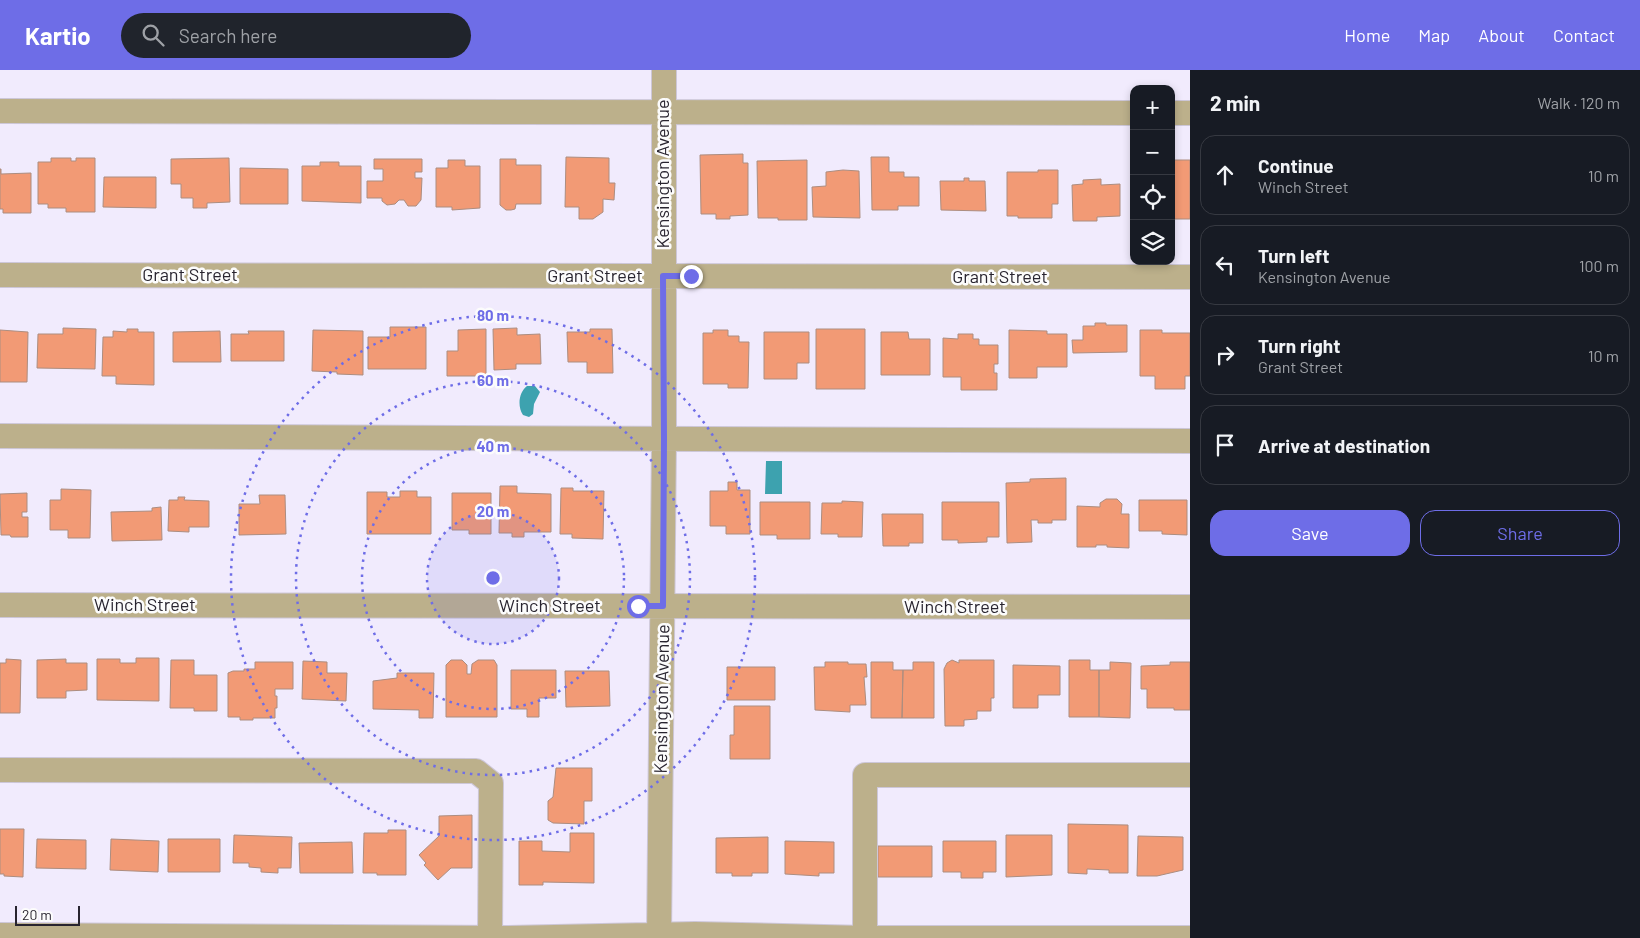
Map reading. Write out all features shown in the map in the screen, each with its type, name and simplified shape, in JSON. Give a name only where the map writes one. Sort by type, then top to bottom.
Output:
[{"type":"street","name":"Kensington Avenue","points":[[659,936],[664,439],[664,70]]},
{"type":"street","points":[[0,110],[1130,113]]},
{"type":"street","points":[[1175,113],[1190,113]]},
{"type":"street","name":"Grant Street","points":[[0,275],[1190,277]]},
{"type":"street","points":[[0,436],[1190,440]]},
{"type":"street","name":"Winch Street","points":[[0,605],[1190,607]]},
{"type":"street","points":[[0,770],[476,771],[491,783],[500,938]]},
{"type":"street","points":[[866,938],[865,775],[1190,775]]},
{"type":"street","points":[[0,935],[500,938],[695,934],[866,938],[1190,938]]},
{"type":"water","points":[[527,386],[535,386],[540,392],[534,404],[533,414],[529,417],[523,415],[520,403],[522,392]]},
{"type":"water","points":[[766,461],[782,461],[782,494],[765,494]]},
{"type":"building","points":[[743,154],[743,163],[748,163],[748,215],[730,216],[730,219],[716,219],[716,214],[701,214],[700,155]]},
{"type":"building","points":[[566,157],[609,158],[609,183],[615,183],[614,200],[603,199],[603,212],[593,219],[579,219],[579,207],[565,207]]},
{"type":"building","points":[[871,157],[889,157],[889,172],[904,172],[904,177],[919,177],[919,206],[898,206],[898,210],[872,210]]},
{"type":"building","points":[[51,158],[71,158],[71,161],[76,161],[76,158],[95,158],[95,212],[66,212],[66,208],[48,208],[48,204],[38,204],[38,162],[51,162]]},
{"type":"building","points":[[229,158],[230,202],[207,203],[207,208],[193,208],[193,198],[181,198],[181,184],[171,184],[171,159]]},
{"type":"building","points":[[374,159],[422,159],[422,172],[415,172],[415,178],[422,178],[421,200],[416,206],[408,206],[404,200],[387,205],[382,201],[382,198],[367,198],[367,181],[383,181],[383,169],[374,169]]},
{"type":"building","points":[[500,159],[516,159],[516,165],[541,165],[541,204],[516,204],[515,209],[511,210],[506,210],[500,205]]},
{"type":"building","points":[[448,160],[465,160],[465,166],[480,166],[480,208],[452,210],[452,207],[436,207],[436,168],[448,168]]},
{"type":"building","points":[[807,160],[807,220],[758,218],[757,161]]},
{"type":"building","points":[[1175,160],[1190,160],[1190,219],[1175,219]]},
{"type":"building","points":[[320,162],[339,162],[339,166],[361,166],[361,203],[302,201],[302,166],[320,166]]},
{"type":"building","points":[[240,168],[288,169],[288,204],[240,204]]},
{"type":"building","points":[[0,169],[1,174],[31,173],[31,213],[3,213],[3,209],[0,209]]},
{"type":"building","points":[[1038,170],[1058,170],[1058,204],[1052,204],[1052,218],[1018,218],[1018,216],[1007,216],[1007,172],[1038,172]]},
{"type":"building","points":[[859,171],[860,218],[813,217],[812,187],[826,186],[826,172]]},
{"type":"building","points":[[104,177],[156,177],[156,208],[103,207]]},
{"type":"building","points":[[964,178],[969,178],[969,181],[985,181],[986,211],[941,210],[940,181],[964,181]]},
{"type":"building","points":[[1101,179],[1101,185],[1120,184],[1120,216],[1097,217],[1097,221],[1073,221],[1072,185],[1083,184],[1083,180]]},
{"type":"building","points":[[1095,323],[1127,325],[1127,352],[1073,353],[1072,340],[1083,340],[1083,326],[1095,326]]},
{"type":"building","points":[[390,327],[426,327],[426,369],[368,369],[368,337],[390,337]]},
{"type":"building","points":[[63,328],[96,329],[95,369],[37,368],[38,334],[63,334]]},
{"type":"building","points":[[517,328],[517,335],[540,334],[541,364],[516,364],[516,369],[494,370],[493,329]]},
{"type":"building","points":[[127,329],[138,329],[138,332],[154,332],[154,385],[116,384],[116,376],[102,376],[103,337],[113,337],[113,331],[127,332]]},
{"type":"building","points":[[486,329],[486,376],[447,376],[447,351],[458,351],[458,330]]},
{"type":"building","points":[[590,329],[612,329],[613,373],[587,373],[587,362],[568,362],[567,332],[590,332]]},
{"type":"building","points":[[816,329],[865,329],[865,389],[816,389]]},
{"type":"building","points":[[0,330],[28,332],[27,382],[0,382]]},
{"type":"building","points":[[313,330],[363,331],[363,375],[312,371]]},
{"type":"building","points":[[713,330],[728,330],[728,336],[739,336],[739,342],[749,342],[748,388],[728,388],[728,384],[703,384],[703,333],[713,333]]},
{"type":"building","points":[[1009,330],[1047,331],[1047,334],[1067,334],[1067,367],[1037,367],[1037,378],[1009,378]]},
{"type":"building","points":[[1140,330],[1162,330],[1162,333],[1190,333],[1190,376],[1185,376],[1185,389],[1155,389],[1155,376],[1140,376]]},
{"type":"building","points":[[220,331],[221,362],[173,362],[173,332]]},
{"type":"building","points":[[248,331],[284,331],[284,361],[231,361],[231,334],[249,334]]},
{"type":"building","points":[[764,332],[809,332],[809,363],[797,363],[797,379],[764,379]]},
{"type":"building","points":[[881,332],[908,332],[909,339],[930,339],[930,375],[881,375]]},
{"type":"building","points":[[958,334],[973,334],[973,339],[979,339],[979,345],[998,345],[998,364],[994,364],[994,373],[997,373],[997,390],[961,390],[961,377],[943,377],[943,338],[958,339]]},
{"type":"building","points":[[1066,478],[1066,520],[1038,523],[1038,520],[1031,520],[1032,542],[1007,543],[1006,483],[1030,482],[1030,479]]},
{"type":"building","points":[[728,482],[737,482],[737,490],[750,490],[750,534],[726,534],[726,526],[710,526],[710,491],[728,491]]},
{"type":"building","points":[[500,486],[517,486],[517,493],[551,494],[551,532],[524,532],[524,537],[512,537],[512,533],[499,533]]},
{"type":"building","points":[[561,488],[573,488],[573,491],[604,491],[603,539],[572,538],[572,534],[560,534]]},
{"type":"building","points":[[61,489],[91,490],[90,538],[68,538],[68,530],[50,530],[50,500],[61,500]]},
{"type":"building","points":[[400,491],[417,491],[417,497],[431,497],[431,534],[367,534],[367,492],[387,492],[387,497],[400,497]]},
{"type":"building","points":[[27,493],[27,512],[22,512],[22,517],[28,517],[28,537],[1,535],[0,494]]},
{"type":"building","points":[[452,493],[491,493],[491,534],[469,534],[469,530],[452,530]]},
{"type":"building","points":[[259,495],[285,495],[286,534],[239,535],[239,504],[260,504]]},
{"type":"building","points":[[178,497],[185,497],[184,500],[209,501],[209,527],[189,527],[189,532],[168,531],[169,500],[178,500]]},
{"type":"building","points":[[1106,499],[1117,499],[1122,504],[1121,514],[1129,514],[1129,548],[1107,547],[1107,545],[1077,547],[1077,506],[1100,507],[1100,503]]},
{"type":"building","points":[[1139,500],[1187,500],[1187,535],[1162,534],[1162,531],[1139,531]]},
{"type":"building","points":[[842,501],[863,502],[862,537],[838,537],[838,534],[821,534],[822,503],[842,503]]},
{"type":"building","points":[[760,502],[810,502],[810,539],[777,539],[777,535],[760,535]]},
{"type":"building","points":[[942,502],[999,502],[999,537],[987,537],[987,542],[958,543],[958,540],[942,540]]},
{"type":"building","points":[[161,507],[162,540],[112,541],[111,512],[152,511],[152,508]]},
{"type":"building","points":[[882,514],[923,514],[923,543],[909,543],[909,546],[883,546]]},
{"type":"building","points":[[136,658],[159,658],[159,701],[97,700],[97,659],[120,659],[120,663],[136,663]]},
{"type":"building","points":[[6,659],[21,660],[20,713],[0,713],[0,663],[6,663]]},
{"type":"building","points":[[66,659],[66,663],[87,663],[87,690],[66,691],[66,698],[37,698],[37,660]]},
{"type":"building","points":[[171,660],[194,660],[194,675],[217,675],[217,711],[194,711],[194,708],[170,708]]},
{"type":"building","points":[[451,660],[462,660],[467,665],[467,674],[471,674],[472,664],[478,660],[494,660],[497,665],[497,717],[446,717],[446,665]]},
{"type":"building","points":[[952,660],[959,663],[959,660],[994,660],[994,698],[991,698],[991,711],[977,711],[977,719],[964,720],[964,726],[945,726],[944,669],[947,663]]},
{"type":"building","points":[[1069,660],[1090,660],[1090,670],[1099,670],[1099,717],[1069,717]]},
{"type":"building","points":[[303,661],[327,662],[327,673],[347,673],[346,701],[302,699]]},
{"type":"building","points":[[255,662],[293,662],[293,689],[275,689],[277,708],[275,708],[275,718],[240,720],[240,717],[228,717],[228,673],[244,671],[244,669],[255,669]]},
{"type":"building","points":[[825,662],[866,664],[867,677],[864,677],[866,705],[850,705],[850,712],[815,710],[814,667],[825,667]]},
{"type":"building","points":[[871,662],[893,662],[893,670],[903,670],[902,718],[871,718]]},
{"type":"building","points":[[913,662],[934,662],[934,718],[902,718],[903,670],[913,670]]},
{"type":"building","points":[[1110,662],[1131,663],[1130,718],[1099,717],[1099,670],[1110,670]]},
{"type":"building","points":[[1170,662],[1190,662],[1190,710],[1147,708],[1147,689],[1141,689],[1141,666],[1170,665]]},
{"type":"building","points":[[1013,665],[1060,666],[1060,695],[1038,695],[1038,708],[1013,708]]},
{"type":"building","points":[[727,667],[775,667],[775,700],[727,700]]},
{"type":"building","points":[[511,670],[556,670],[556,698],[539,698],[539,717],[527,717],[527,709],[511,709]]},
{"type":"building","points":[[565,671],[609,671],[610,706],[566,707]]},
{"type":"building","points":[[397,673],[434,673],[433,718],[419,718],[419,710],[373,709],[373,681],[397,678]]},
{"type":"building","points":[[734,706],[770,706],[770,759],[730,759],[730,735],[734,735]]},
{"type":"building","points":[[556,768],[592,768],[592,801],[584,801],[584,824],[553,823],[548,820],[548,801],[553,797]]},
{"type":"building","points":[[472,815],[472,868],[451,868],[438,880],[424,865],[426,863],[419,855],[439,836],[439,816]]},
{"type":"building","points":[[1068,824],[1128,825],[1128,873],[1109,873],[1109,870],[1087,869],[1087,874],[1068,873]]},
{"type":"building","points":[[0,829],[24,829],[23,877],[0,874]]},
{"type":"building","points":[[388,830],[406,830],[406,875],[363,873],[364,833],[388,833]]},
{"type":"building","points":[[570,833],[594,833],[594,883],[543,882],[543,885],[519,885],[519,841],[542,841],[542,851],[570,852]]},
{"type":"building","points":[[234,835],[292,837],[291,868],[278,868],[278,873],[261,872],[261,868],[249,867],[249,863],[233,863]]},
{"type":"building","points":[[1006,835],[1052,835],[1052,875],[1006,877]]},
{"type":"building","points":[[1138,836],[1183,837],[1183,870],[1157,876],[1137,876]]},
{"type":"building","points":[[768,837],[768,873],[752,873],[752,876],[732,876],[732,873],[716,873],[716,838]]},
{"type":"building","points":[[37,839],[86,840],[86,869],[36,868]]},
{"type":"building","points":[[111,839],[159,841],[158,872],[110,870]]},
{"type":"building","points":[[168,839],[220,839],[220,872],[168,872]]},
{"type":"building","points":[[785,841],[834,842],[834,873],[819,873],[819,876],[785,874]]},
{"type":"building","points":[[943,841],[996,841],[996,872],[983,872],[983,878],[961,878],[961,872],[943,872]]},
{"type":"building","points":[[352,842],[353,873],[300,873],[299,843]]},
{"type":"building","points":[[878,846],[932,846],[932,877],[878,877]]},
{"type":"route","points":[[638,606],[663,606],[663,276],[691,276]]}]
